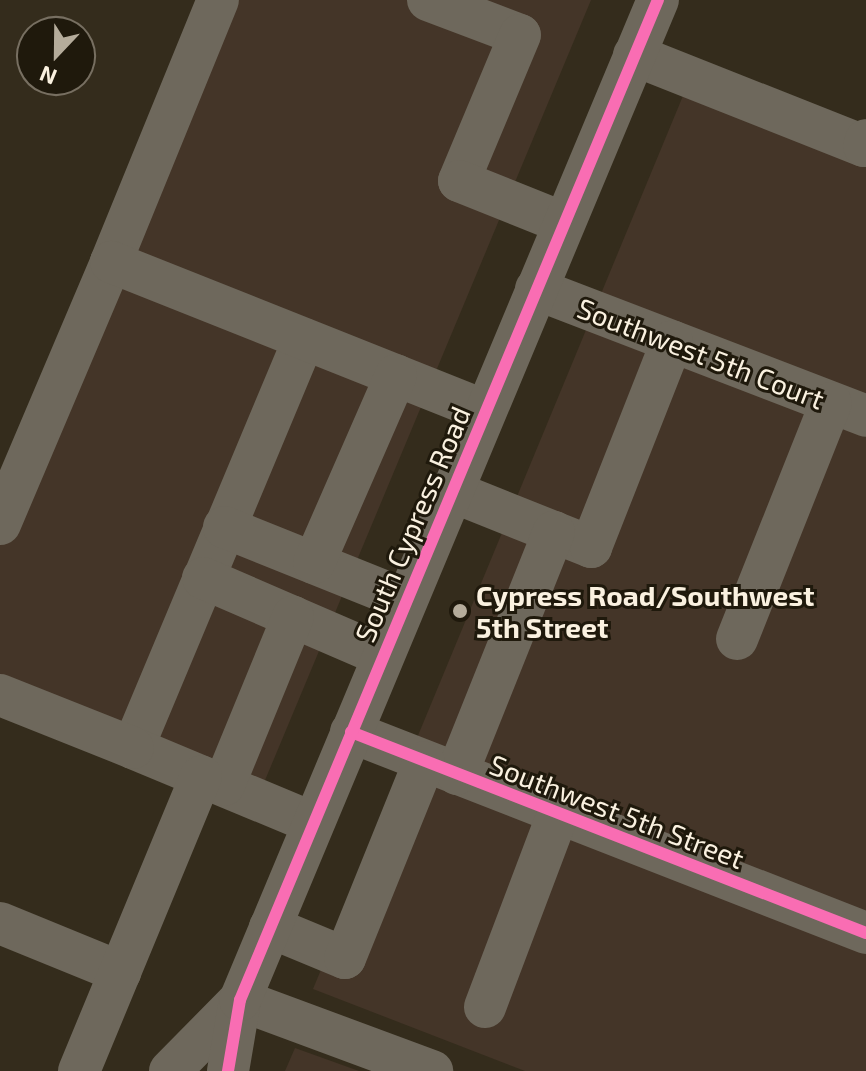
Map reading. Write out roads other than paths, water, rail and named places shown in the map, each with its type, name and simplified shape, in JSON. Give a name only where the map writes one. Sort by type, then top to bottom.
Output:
[{"type":"street","points":[[0,524],[218,0]]},
{"type":"street","points":[[428,0],[520,35],[459,181],[564,223]]},
{"type":"street","name":"South Cypress Road","points":[[228,1071],[240,1000],[657,0]]},
{"type":"street","points":[[634,55],[864,146],[866,140]]},
{"type":"street","points":[[111,262],[485,411]]},
{"type":"street","name":"Southwest 5th Court","points":[[536,289],[848,409]]},
{"type":"street","points":[[133,748],[304,339]]},
{"type":"street","points":[[451,491],[591,547],[672,341]]},
{"type":"street","points":[[314,563],[396,375]]},
{"type":"street","points":[[737,639],[848,409]]},
{"type":"street","points":[[224,527],[406,600]]},
{"type":"street","points":[[270,927],[345,958],[441,768],[554,532]]},
{"type":"street","points":[[203,578],[383,656]]},
{"type":"street","points":[[79,1071],[120,972],[293,617]]},
{"type":"street","points":[[0,695],[313,823]]},
{"type":"street","name":"Southwest 5th Street","points":[[351,732],[866,933]]},
{"type":"street","points":[[485,1007],[558,814]]},
{"type":"street","points":[[0,923],[120,972]]},
{"type":"street","points":[[240,1000],[432,1071]]},
{"type":"street","name":"South Cypress Road","points":[[170,1071],[240,1000]]},
{"type":"place","name":"Cypress Road/Southwest 5th Street","points":[[460,611]]}]
